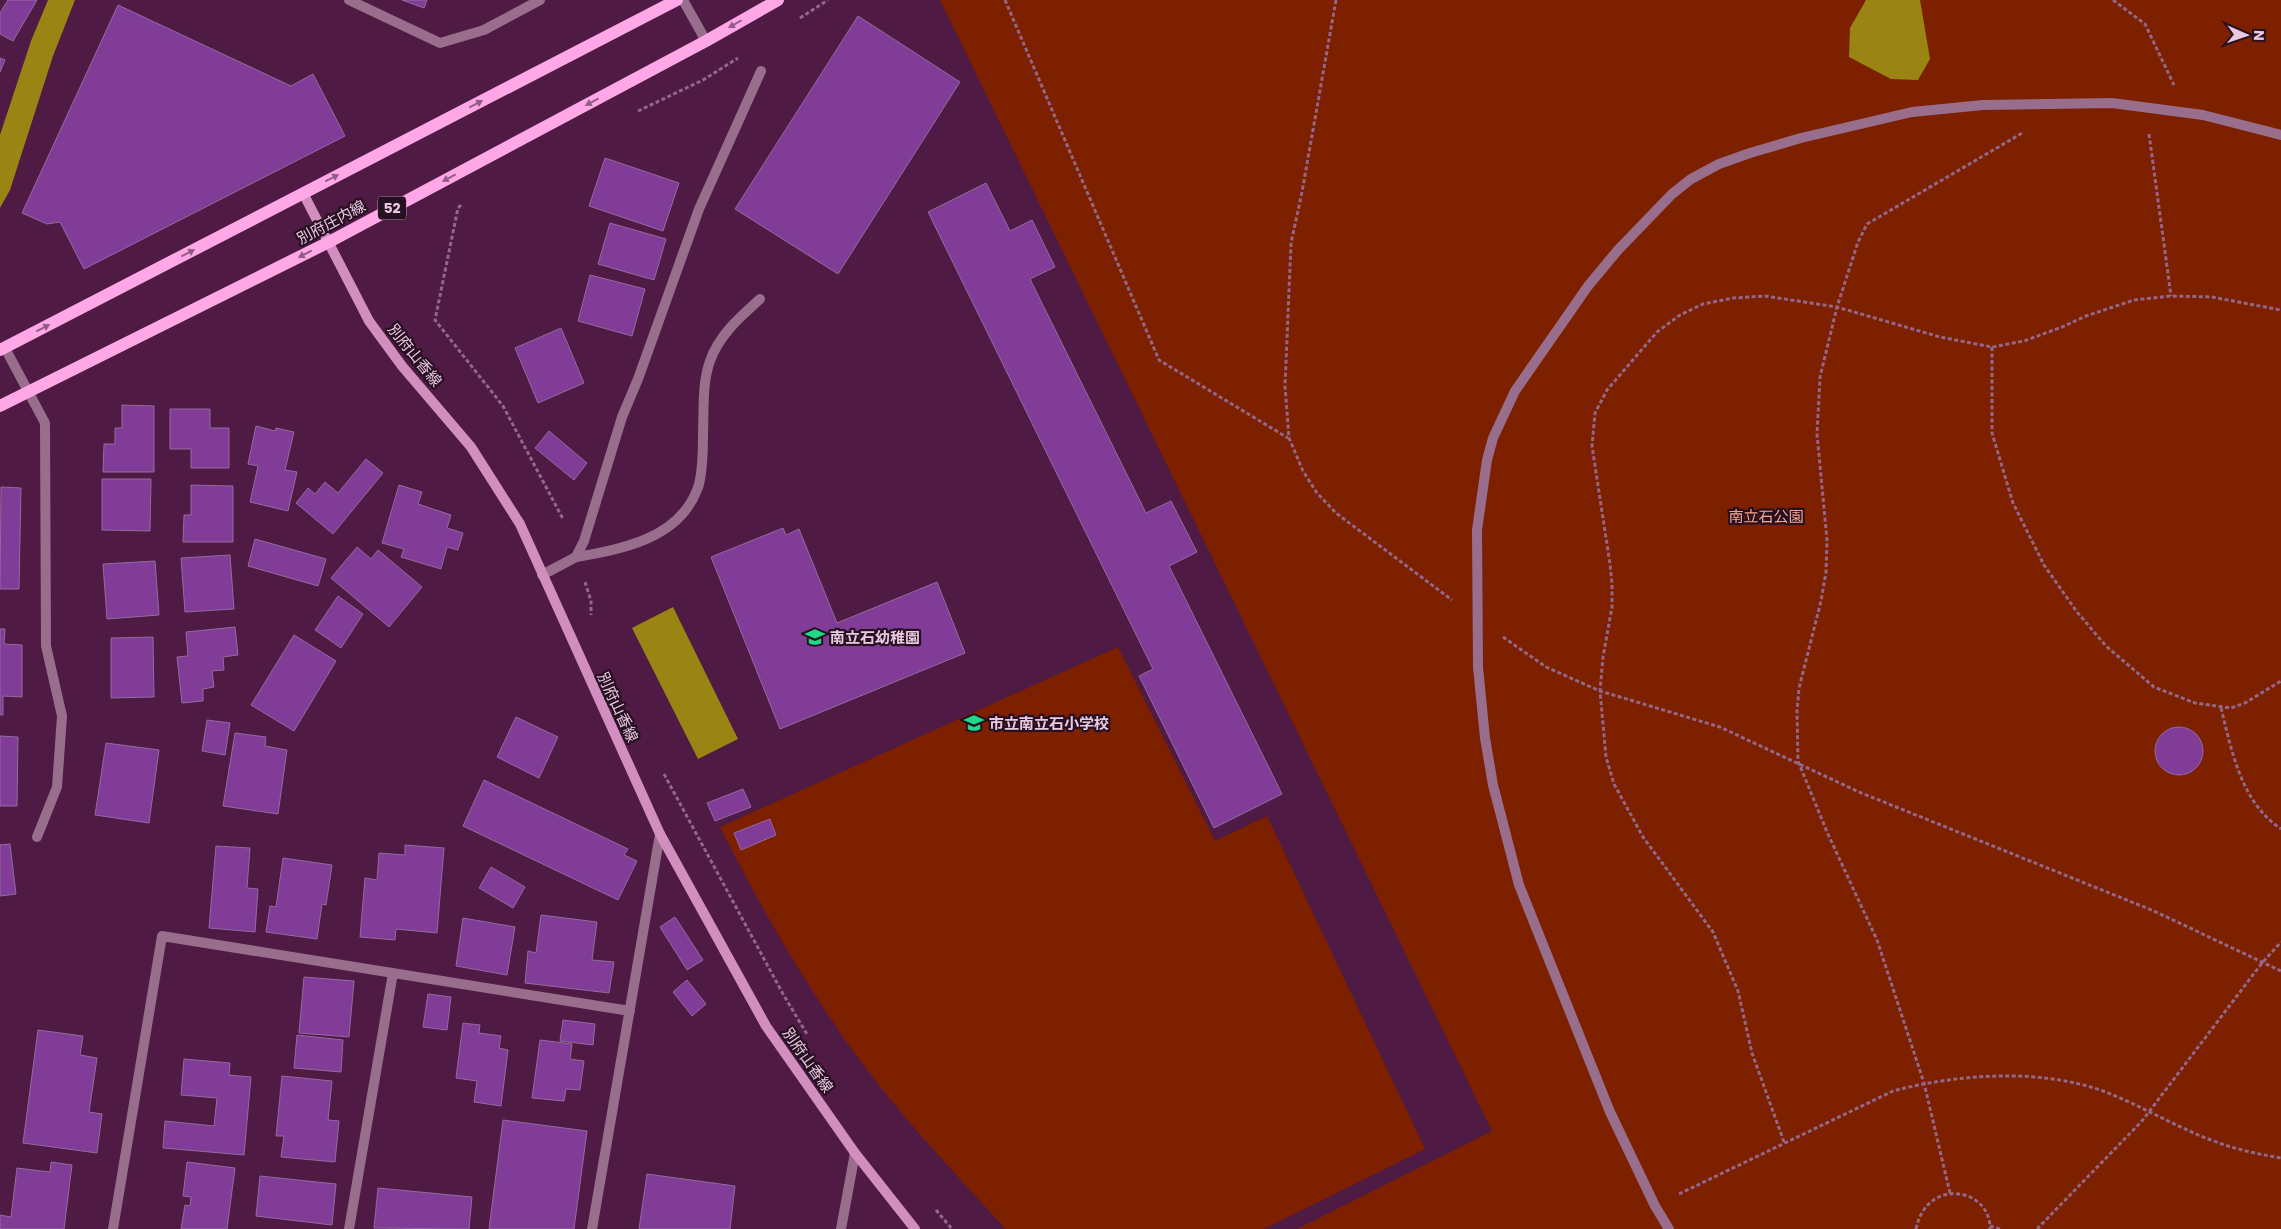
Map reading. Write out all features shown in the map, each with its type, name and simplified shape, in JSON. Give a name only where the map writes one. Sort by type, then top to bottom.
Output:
[{"type":"main road","points":[[3,349],[677,0]]},
{"type":"main road","name":"別府庄内線","points":[[0,406],[328,242],[706,41],[778,0]]},
{"type":"main road","name":"別府山香線","points":[[303,193],[369,321],[402,366],[471,446],[520,524],[660,834],[766,1026],[855,1153],[914,1229]]},
{"type":"street","points":[[349,0],[440,43],[484,30],[540,0]]},
{"type":"street","points":[[683,0],[706,41]]},
{"type":"street","points":[[576,557],[584,541],[622,416],[638,378],[699,209],[761,71]]},
{"type":"street","points":[[1670,1229],[1655,1206],[1610,1112],[1519,884],[1500,819],[1485,738],[1478,667],[1477,530],[1487,460],[1502,415],[1532,363],[1588,286],[1618,250],[1672,194],[1691,179],[1719,164],[1801,138],[1912,112],[1983,105],[2066,105],[2112,102],[2187,112],[2281,135]]},
{"type":"street","points":[[542,575],[576,557],[621,549],[648,539],[672,525],[688,507],[698,489],[703,442],[704,391],[710,361],[722,338],[735,322],[760,299]]},
{"type":"street","points":[[3,349],[45,423],[46,646],[62,716],[57,787],[37,837]]},
{"type":"street","points":[[592,1229],[660,834]]},
{"type":"street","points":[[113,1229],[162,936],[630,1011]]},
{"type":"street","points":[[349,1229],[393,973]]},
{"type":"street","points":[[841,1229],[855,1153]]},
{"type":"path","points":[[1005,0],[1159,360],[1289,438]]},
{"type":"path","points":[[1336,0],[1302,192],[1291,243],[1285,386],[1289,438],[1302,471],[1317,493],[1336,513],[1356,530],[1546,667],[1600,691],[1720,727],[1798,761],[1858,792],[2154,911],[2281,971]]},
{"type":"path","points":[[2113,0],[2145,24],[2187,112]]},
{"type":"path","points":[[1950,1193],[1924,1083],[1877,940],[1827,832],[1798,761],[1797,711],[1799,688],[1821,601],[1826,572],[1827,540],[1817,434],[1818,398],[1826,347],[1837,307],[1858,242],[1867,224],[2066,105]]},
{"type":"path","points":[[2150,107],[2149,133],[2171,296]]},
{"type":"path","points":[[464,201],[458,208],[435,320],[503,406],[561,515],[591,601],[592,622]]},
{"type":"path","points":[[1784,1142],[1752,1053],[1738,991],[1713,932],[1643,837],[1614,784],[1606,758],[1600,691],[1604,649],[1612,607],[1612,584],[1592,446],[1595,413],[1607,390],[1657,332],[1680,314],[1703,304],[1733,298],[1765,296],[1837,307],[1940,337],[1992,347],[2024,341],[2086,316],[2134,300],[2171,296],[2212,297],[2281,310]]},
{"type":"path","points":[[1992,347],[1992,433],[2013,503],[2044,565],[2078,612],[2106,646],[2154,687],[2195,703],[2231,708],[2245,703],[2281,681]]},
{"type":"path","points":[[2221,708],[2234,759],[2251,799],[2266,818],[2281,829]]},
{"type":"path","points":[[660,765],[682,810],[810,1040]]},
{"type":"path","points":[[2037,1229],[2125,1142],[2262,963],[2281,942]]},
{"type":"path","points":[[1655,1206],[1784,1142],[1893,1091],[1924,1083],[1975,1076],[2014,1076],[2057,1080],[2102,1091],[2150,1110],[2209,1140],[2249,1153],[2281,1158]]},
{"type":"path","points":[[1916,1229],[1919,1216],[1926,1205],[1938,1196],[1950,1193],[1963,1194],[1975,1200],[1984,1209],[1990,1227],[2000,1229]]},
{"type":"path","points":[[935,1209],[952,1229]]},
{"type":"green space","name":"南立石公園","points":[[940,0],[2281,0],[2281,1229],[1297,1229],[1492,1131]]},
{"type":"green space","points":[[1118,647],[1215,841],[1267,816],[1425,1149],[1264,1229],[1005,1229],[908,1121],[833,1023],[773,927],[720,827]]},
{"type":"shaded area","points":[[48,0],[75,0],[53,56],[10,190],[0,208],[0,135],[31,41]]},
{"type":"shaded area","points":[[1866,0],[1920,0],[1930,59],[1918,80],[1891,79],[1849,57],[1850,28]]},
{"type":"shaded area","points":[[673,607],[738,739],[698,759],[632,628]]},
{"type":"building","points":[[8,0],[37,0],[13,41],[0,34],[0,13]]},
{"type":"building","points":[[402,0],[427,0],[424,8]]},
{"type":"building","points":[[118,5],[291,86],[313,74],[345,136],[84,269],[60,222],[47,224],[22,213]]},
{"type":"building","points":[[858,16],[960,82],[838,274],[735,209]]},
{"type":"building","points":[[0,58],[5,60],[0,72]]},
{"type":"building","points":[[605,158],[679,183],[663,231],[589,206]]},
{"type":"building","points":[[986,183],[1010,231],[1032,220],[1055,267],[1030,279],[1146,513],[1171,501],[1197,552],[1169,566],[1282,794],[1214,828],[1139,676],[1153,669],[928,212]]},
{"type":"building","points":[[610,223],[666,239],[654,280],[598,264]]},
{"type":"building","points":[[590,275],[645,289],[632,336],[578,321]]},
{"type":"building","points":[[561,328],[584,383],[538,403],[515,348]]},
{"type":"building","points":[[122,405],[154,406],[154,472],[103,472],[104,444],[115,444],[115,428],[122,428]]},
{"type":"building","points":[[170,409],[210,409],[210,428],[229,428],[229,468],[191,468],[191,449],[170,449]]},
{"type":"building","points":[[256,426],[275,431],[276,428],[294,432],[285,470],[297,472],[288,511],[250,502],[258,466],[248,464]]},
{"type":"building","points":[[549,431],[587,463],[574,480],[535,448]]},
{"type":"building","points":[[366,459],[383,473],[333,534],[296,503],[308,488],[315,494],[325,482],[338,493]]},
{"type":"building","points":[[102,479],[151,479],[150,531],[102,530]]},
{"type":"building","points":[[191,485],[233,486],[233,542],[183,542],[184,515],[191,515]]},
{"type":"building","points":[[399,485],[422,492],[418,504],[451,515],[447,528],[463,533],[458,550],[447,547],[441,569],[401,557],[404,549],[382,543]]},
{"type":"building","points":[[1,487],[21,488],[19,589],[0,589]]},
{"type":"building","points":[[783,528],[786,535],[799,529],[837,623],[937,582],[965,653],[780,729],[711,557]]},
{"type":"building","points":[[255,539],[326,559],[318,586],[248,566]]},
{"type":"building","points":[[357,547],[371,559],[378,550],[422,587],[389,627],[331,578]]},
{"type":"building","points":[[230,555],[234,609],[185,612],[181,558]]},
{"type":"building","points":[[155,561],[159,615],[107,619],[103,564]]},
{"type":"building","points":[[338,596],[363,614],[341,648],[315,630]]},
{"type":"building","points":[[235,627],[238,655],[223,657],[224,670],[212,671],[214,687],[203,689],[203,701],[182,703],[177,657],[188,656],[186,632]]},
{"type":"building","points":[[0,629],[5,629],[4,644],[22,645],[22,697],[3,696],[3,715],[0,715]]},
{"type":"building","points":[[294,635],[336,661],[294,731],[251,705]]},
{"type":"building","points":[[153,637],[154,697],[111,698],[111,638]]},
{"type":"building","points":[[516,717],[558,737],[539,778],[497,757]]},
{"type":"building","points":[[207,720],[230,723],[225,755],[202,751]]},
{"type":"building","points":[[2179,727],[2188,729],[2196,734],[2201,742],[2203,751],[2201,760],[2196,768],[2188,773],[2179,775],[2170,773],[2162,768],[2157,760],[2155,751],[2157,742],[2162,734],[2170,729]]},
{"type":"building","points":[[235,733],[266,737],[265,746],[287,750],[278,814],[223,806]]},
{"type":"building","points":[[0,736],[18,737],[17,806],[0,806]]},
{"type":"building","points":[[106,743],[159,750],[149,823],[95,815]]},
{"type":"building","points":[[484,780],[628,849],[624,855],[637,861],[618,900],[463,826]]},
{"type":"building","points":[[743,789],[751,807],[715,821],[707,803]]},
{"type":"building","points":[[770,819],[776,835],[741,850],[734,833]]},
{"type":"building","points":[[10,844],[16,894],[0,896],[0,845]]},
{"type":"building","points":[[405,845],[444,848],[437,933],[396,929],[395,940],[360,937],[365,878],[377,880],[379,853],[405,855]]},
{"type":"building","points":[[216,846],[250,848],[247,888],[258,889],[255,932],[209,928]]},
{"type":"building","points":[[283,858],[332,865],[326,905],[322,904],[317,939],[266,932],[270,906],[276,907]]},
{"type":"building","points":[[491,867],[525,887],[513,908],[479,888]]},
{"type":"building","points":[[541,915],[597,922],[592,960],[614,962],[609,993],[525,983],[528,951],[536,953]]},
{"type":"building","points":[[675,917],[703,960],[687,970],[660,927]]},
{"type":"building","points":[[463,918],[515,927],[507,975],[456,966]]},
{"type":"building","points":[[304,977],[354,981],[349,1037],[299,1033]]},
{"type":"building","points":[[687,980],[706,1004],[692,1016],[673,992]]},
{"type":"building","points":[[428,994],[451,997],[447,1030],[423,1027]]},
{"type":"building","points":[[563,1020],[595,1024],[593,1045],[560,1041]]},
{"type":"building","points":[[463,1023],[480,1025],[479,1033],[501,1036],[499,1048],[508,1050],[501,1106],[474,1102],[477,1081],[456,1078]]},
{"type":"building","points":[[38,1030],[83,1036],[80,1055],[97,1058],[89,1112],[102,1114],[97,1153],[23,1143]]},
{"type":"building","points":[[297,1035],[343,1040],[341,1072],[294,1068]]},
{"type":"building","points":[[540,1040],[572,1044],[570,1059],[584,1061],[580,1090],[566,1089],[564,1101],[532,1098]]},
{"type":"building","points":[[184,1059],[230,1063],[229,1075],[251,1077],[244,1155],[163,1148],[165,1121],[214,1126],[217,1098],[181,1095]]},
{"type":"building","points":[[282,1076],[332,1081],[328,1120],[339,1121],[335,1162],[281,1157],[284,1136],[276,1136]]},
{"type":"building","points":[[503,1120],[587,1131],[574,1229],[489,1229]]},
{"type":"building","points":[[51,1162],[72,1165],[64,1229],[0,1229],[0,1215],[11,1217],[17,1168],[50,1172]]},
{"type":"building","points":[[187,1162],[235,1168],[227,1229],[181,1229],[185,1205],[190,1206],[191,1197],[183,1196]]},
{"type":"building","points":[[647,1174],[735,1186],[730,1229],[639,1229]]},
{"type":"building","points":[[260,1176],[336,1184],[332,1225],[256,1216]]},
{"type":"building","points":[[378,1188],[472,1197],[469,1229],[374,1228]]},
{"type":"place","name":"南立石幼稚園","points":[[815,637]]},
{"type":"place","name":"市立南立石小学校","points":[[974,723]]}]
